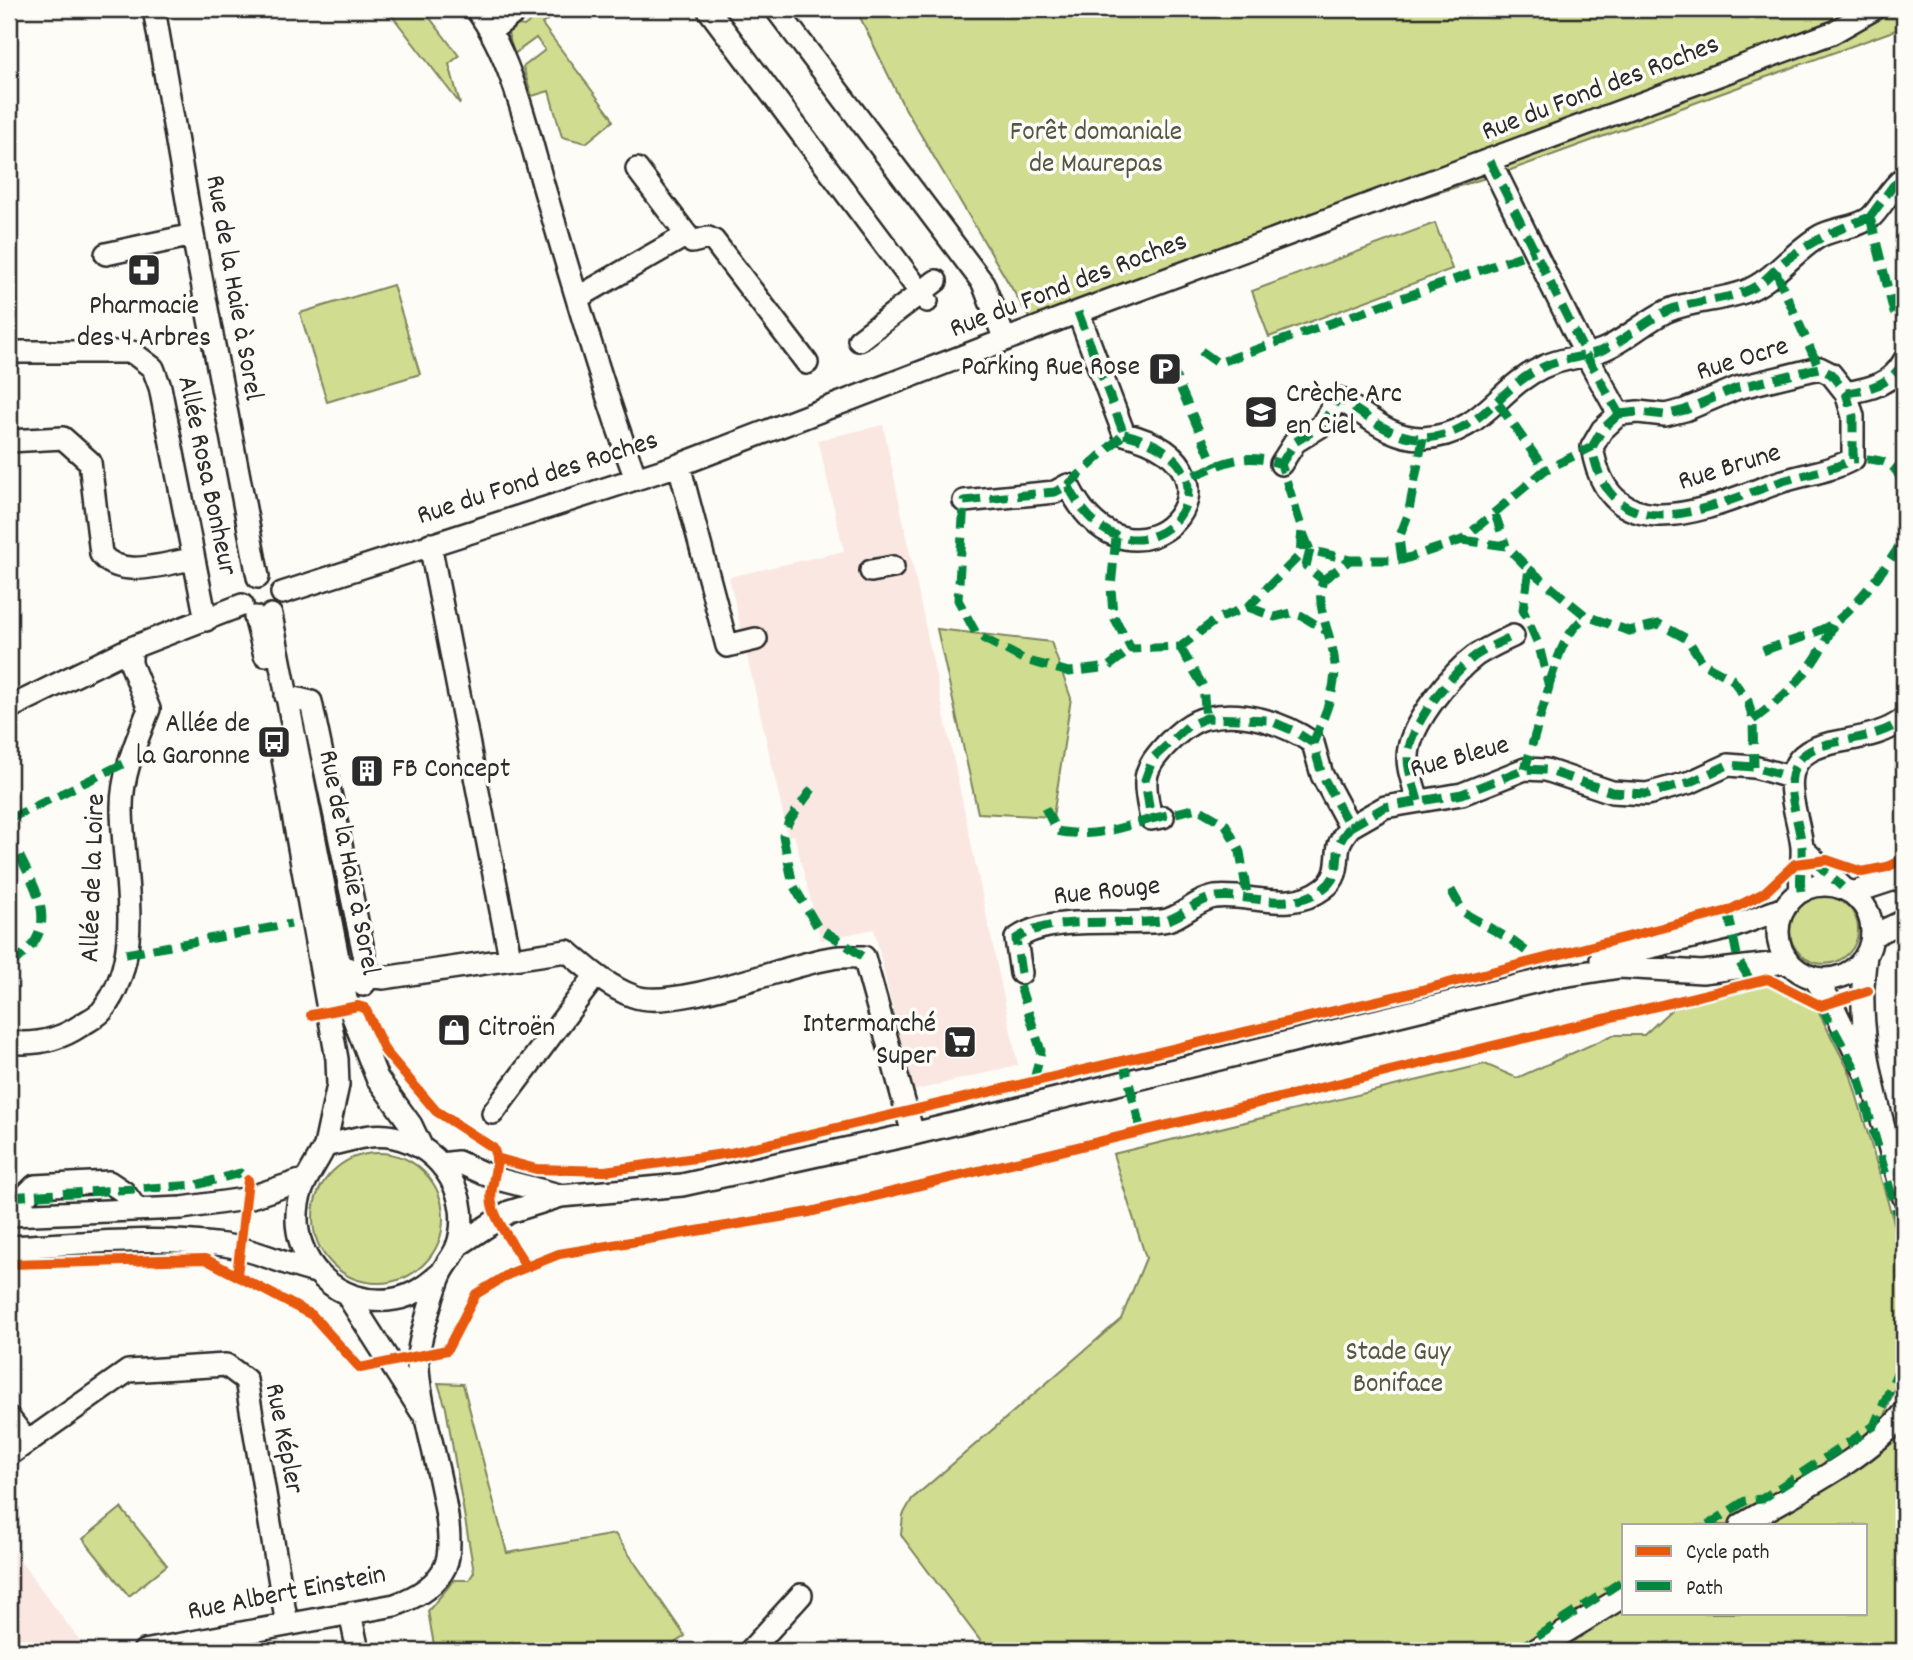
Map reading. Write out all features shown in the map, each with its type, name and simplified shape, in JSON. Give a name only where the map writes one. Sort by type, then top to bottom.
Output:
[{"type":"street","name":"Rue de la Haie à Sorel","points":[[154,9],[193,235],[258,576]]},
{"type":"street","points":[[476,9],[492,30],[531,143],[604,391],[636,479]]},
{"type":"street","points":[[492,30],[519,9]]},
{"type":"street","points":[[708,9],[928,291],[859,340]]},
{"type":"street","points":[[776,9],[983,283],[1005,340]]},
{"type":"street","name":"Rue du Fond des Roches","points":[[282,593],[679,465],[1078,312],[1832,33],[1871,10]]},
{"type":"street","points":[[1490,161],[1586,355],[1619,414]]},
{"type":"street","points":[[637,169],[692,242],[708,238],[714,241],[807,363]]},
{"type":"street","points":[[1281,464],[1295,442],[1321,426],[1338,398],[1384,429],[1402,436],[1423,438],[1449,433],[1477,420],[1524,377],[1546,366],[1609,347],[1668,310],[1703,299],[1744,292],[1770,276],[1783,262],[1821,236],[1870,218],[1893,186],[1904,178]]},
{"type":"street","points":[[106,254],[193,235]]},
{"type":"street","points":[[577,298],[687,235]]},
{"type":"street","points":[[964,501],[1055,492],[1069,485],[1080,508],[1096,526],[1116,537],[1137,542],[1158,534],[1183,509],[1190,492],[1188,478],[1180,463],[1166,449],[1124,434],[1078,312]]},
{"type":"street","name":"Allée Rosa Bonheur","points":[[9,352],[132,352],[146,360],[153,368],[160,387],[206,620]]},
{"type":"street","points":[[1846,393],[1891,379],[1904,361]]},
{"type":"street","name":"Rue Ocre","points":[[1619,414],[1638,412],[1665,415],[1685,410],[1737,388],[1819,368],[1831,373],[1846,393]]},
{"type":"street","name":"Rue Brune","points":[[1619,414],[1602,430],[1592,447],[1596,470],[1607,490],[1625,506],[1650,515],[1674,516],[1703,511],[1781,482],[1840,467],[1853,458],[1853,416],[1846,393]]},
{"type":"street","points":[[9,441],[63,438],[90,463],[101,554],[107,562],[124,569],[193,559]]},
{"type":"street","points":[[679,465],[727,646],[756,639]]},
{"type":"street","points":[[430,544],[510,957]]},
{"type":"street","points":[[871,571],[893,567]]},
{"type":"street","points":[[9,708],[131,648],[206,620],[256,612],[281,605],[282,593],[274,581],[258,576],[251,579],[242,590],[256,612]]},
{"type":"street","name":"Rue de la Haie à Sorel","points":[[256,612],[286,696],[346,999],[377,1078],[411,1125],[421,1146]]},
{"type":"street","name":"Rue de la Haie à Sorel","points":[[256,612],[337,1059],[338,1086],[325,1146]]},
{"type":"street","points":[[1418,801],[1408,765],[1409,748],[1422,716],[1464,666],[1486,649],[1513,636]]},
{"type":"street","name":"Allée de la Loire","points":[[9,1042],[28,1044],[67,1035],[101,1012],[121,976],[126,954],[127,886],[122,805],[130,761],[149,709],[131,664],[131,648]]},
{"type":"street","points":[[286,696],[311,702],[369,978],[356,995],[346,999]]},
{"type":"street","points":[[1163,817],[1151,819],[1145,780],[1153,758],[1188,726],[1206,718],[1237,717],[1268,720],[1313,743],[1322,775],[1350,827]]},
{"type":"street","points":[[1801,891],[1802,848],[1794,820],[1790,777],[1798,762],[1811,749],[1854,741],[1904,719]]},
{"type":"street","name":"Rue Bleue","points":[[1350,827],[1385,807],[1462,794],[1525,769],[1546,770],[1612,792],[1647,794],[1690,782],[1728,765],[1754,767],[1790,777]]},
{"type":"street","name":"Rue Rouge","points":[[1021,973],[1016,939],[1028,930],[1085,923],[1166,921],[1197,902],[1215,897],[1278,903],[1301,898],[1324,888],[1339,869],[1340,844],[1350,827]]},
{"type":"street","points":[[1802,848],[1869,913],[1869,946],[1862,993],[1873,1087],[1904,1198]]},
{"type":"street","points":[[1550,978],[1572,966],[1730,928],[1784,908],[1801,891],[1814,885],[1847,890],[1904,876]]},
{"type":"street","points":[[1784,908],[1778,935],[1788,962],[1814,978],[1831,1002],[1873,1087]]},
{"type":"street","points":[[1814,978],[1838,977],[1849,973],[1869,946],[1904,921]]},
{"type":"street","points":[[338,967],[348,967],[369,978],[567,951],[596,975],[635,998],[672,997],[763,978],[831,958],[864,957],[913,1134]]},
{"type":"street","points":[[457,1246],[509,1212],[561,1196],[681,1185],[913,1134],[1550,978],[1620,967],[1702,972],[1788,962]]},
{"type":"street","points":[[493,1113],[596,975]]},
{"type":"street","points":[[347,1295],[372,1301],[397,1299],[421,1290],[441,1273],[457,1246],[462,1225],[460,1203],[453,1182],[441,1164],[421,1146],[393,1137],[370,1136],[325,1146],[306,1179],[298,1202],[296,1227],[303,1251],[316,1272],[347,1295],[426,1419]]},
{"type":"street","points":[[441,1164],[458,1162],[494,1178],[561,1196]]},
{"type":"street","points":[[9,1213],[137,1210],[245,1199],[306,1179]]},
{"type":"street","points":[[9,1213],[35,1186],[109,1182],[124,1192],[137,1210]]},
{"type":"street","points":[[9,1247],[203,1243],[259,1252],[295,1268],[316,1272]]},
{"type":"street","name":"Rue Albert Einstein","points":[[144,1651],[385,1607],[426,1590],[445,1567],[450,1535],[426,1419],[418,1356],[441,1273]]},
{"type":"street","name":"Rue Képler","points":[[9,1455],[128,1371],[226,1365],[246,1380],[287,1625]]},
{"type":"street","points":[[1743,1524],[1867,1448],[1891,1429],[1904,1413]]},
{"type":"street","points":[[9,1418],[27,1441]]},
{"type":"street","points":[[750,1651],[801,1595]]},
{"type":"street","points":[[1534,1651],[1622,1597]]},
{"type":"street","points":[[350,1614],[358,1651]]},
{"type":"shaded area","points":[[883,425],[1018,1065],[912,1091],[874,929],[821,940],[794,835],[788,836],[729,577],[844,551],[818,440]]},
{"type":"shaded area","points":[[9,1546],[86,1649],[9,1651]]},
{"type":"green space","points":[[387,9],[423,9],[459,56],[449,64],[460,104]]},
{"type":"green space","points":[[547,9],[552,16],[542,24],[613,121],[586,143],[562,137],[549,91],[532,96],[523,67],[545,50],[536,38],[514,54],[508,33],[518,25],[524,26]]},
{"type":"green space","name":"Forêt domaniale de Maurepas","points":[[856,9],[1904,9],[1904,27],[1508,171],[1030,319],[902,103]]},
{"type":"green space","points":[[1435,223],[1452,269],[1269,337],[1252,291]]},
{"type":"green space","points":[[393,285],[420,374],[327,402],[300,313]]},
{"type":"green space","points":[[937,629],[1051,642],[1071,698],[1053,817],[978,813]]},
{"type":"green space","points":[[1824,896],[1837,899],[1848,906],[1855,917],[1858,930],[1855,943],[1848,954],[1837,961],[1824,964],[1811,961],[1800,954],[1793,943],[1790,930],[1793,917],[1800,906],[1811,899]]},
{"type":"green space","name":"Stade Guy Boniface","points":[[1767,984],[1817,1009],[1850,1073],[1904,1257],[1904,1362],[1885,1416],[1904,1443],[1904,1651],[988,1651],[901,1535],[903,1515],[912,1499],[1121,1319],[1146,1258],[1113,1154],[1485,1064],[1517,1078],[1613,1035],[1644,1035],[1672,1009]]},
{"type":"green space","points":[[378,1153],[403,1158],[424,1172],[438,1193],[443,1218],[438,1243],[424,1264],[403,1278],[378,1283],[353,1278],[332,1264],[318,1243],[313,1218],[318,1193],[332,1172],[353,1158]]},
{"type":"green space","points":[[438,1383],[463,1384],[507,1553],[615,1534],[685,1636],[662,1651],[435,1651],[428,1611],[454,1580],[469,1580],[474,1572],[446,1408]]},
{"type":"green space","points":[[121,1508],[167,1565],[129,1596],[83,1539]]},
{"type":"marked path","points":[[1900,9],[1904,14]]},
{"type":"marked path","points":[[1490,161],[1586,355],[1619,414]]},
{"type":"marked path","points":[[1870,217],[1893,186],[1904,178]]},
{"type":"marked path","points":[[1870,217],[1894,313],[1904,329]]},
{"type":"marked path","points":[[1281,464],[1295,442],[1321,426],[1338,398],[1378,424],[1400,434],[1423,438],[1443,435],[1475,420],[1527,376],[1543,367],[1601,351],[1672,309],[1736,295],[1751,289],[1806,247],[1870,217]]},
{"type":"marked path","points":[[1201,351],[1218,363],[1535,251]]},
{"type":"marked path","points":[[1776,272],[1819,368]]},
{"type":"marked path","points":[[1078,312],[1124,434]]},
{"type":"marked path","points":[[1619,414],[1638,412],[1665,415],[1685,410],[1737,388],[1819,368],[1831,374],[1846,393],[1872,387],[1887,380],[1904,361]]},
{"type":"marked path","points":[[1170,364],[1215,467]]},
{"type":"marked path","points":[[1619,414],[1602,430],[1592,447],[1602,481],[1619,502],[1641,513],[1666,515],[1722,503],[1853,459],[1853,416],[1846,393]]},
{"type":"marked path","points":[[1498,403],[1545,470]]},
{"type":"marked path","points":[[1124,434],[1166,451],[1185,475],[1187,500],[1174,522],[1152,536],[1124,538],[1095,522],[1068,485],[1055,492],[964,501],[958,600],[977,635],[1025,660],[1069,672],[1108,667],[1131,649]]},
{"type":"marked path","points":[[1068,485],[1124,434]]},
{"type":"marked path","points":[[1402,560],[1399,538],[1408,515],[1423,438]]},
{"type":"marked path","points":[[1303,533],[1310,550],[1350,560],[1402,560],[1462,540],[1545,470],[1592,447]]},
{"type":"marked path","points":[[1116,537],[1111,587],[1113,615],[1131,649],[1180,647],[1217,619],[1248,607],[1300,555],[1302,529],[1281,464],[1244,459],[1188,478]]},
{"type":"marked path","points":[[1763,651],[1817,632],[1834,623],[1882,572],[1902,540],[1903,494],[1898,474],[1887,463],[1853,459]]},
{"type":"marked path","points":[[1495,514],[1506,546]]},
{"type":"marked path","points":[[1462,540],[1506,546],[1529,569],[1523,610],[1539,646],[1549,687],[1525,769]]},
{"type":"marked path","points":[[1310,550],[1306,566],[1323,580],[1322,612],[1335,665],[1331,695],[1313,743]]},
{"type":"marked path","points":[[1323,580],[1350,560]]},
{"type":"marked path","points":[[1529,569],[1586,616],[1629,631],[1659,624],[1687,639],[1704,664],[1732,679],[1748,701],[1753,720],[1754,767]]},
{"type":"marked path","points":[[1248,607],[1275,617],[1291,613],[1302,616],[1328,632]]},
{"type":"marked path","points":[[1549,685],[1567,639],[1586,616]]},
{"type":"marked path","points":[[1753,720],[1801,678],[1819,653],[1834,623]]},
{"type":"marked path","points":[[1418,801],[1408,755],[1418,724],[1445,685],[1466,664],[1484,650],[1513,636]]},
{"type":"marked path","points":[[1180,647],[1203,686],[1206,718]]},
{"type":"marked path","points":[[1021,973],[1016,939],[1030,931],[1066,924],[1169,920],[1215,897],[1229,897],[1242,898],[1256,899],[1270,901],[1298,900],[1311,896],[1333,879],[1339,845],[1350,827],[1322,775],[1313,743],[1268,720],[1206,718],[1188,726],[1153,758],[1145,780],[1151,819],[1197,808],[1226,825],[1240,852],[1248,900]]},
{"type":"marked path","points":[[1801,891],[1802,847],[1791,786],[1798,761],[1810,751],[1877,733],[1904,719]]},
{"type":"marked path","points":[[9,819],[129,761]]},
{"type":"marked path","points":[[1350,827],[1385,807],[1462,794],[1525,769],[1546,770],[1612,792],[1647,794],[1691,782],[1728,765],[1754,767],[1790,777]]},
{"type":"marked path","points":[[812,789],[789,821],[783,836],[793,885],[817,926],[864,957]]},
{"type":"marked path","points":[[1045,808],[1057,831],[1069,833],[1105,831],[1151,819]]},
{"type":"marked path","points":[[9,964],[27,951],[37,937],[42,923],[37,893],[13,843]]},
{"type":"marked path","points":[[1814,861],[1842,887]]},
{"type":"marked path","points":[[1451,890],[1464,913],[1511,940],[1538,960]]},
{"type":"marked path","points":[[1728,911],[1738,960],[1752,983]]},
{"type":"marked path","points":[[126,954],[291,924]]},
{"type":"marked path","points":[[1020,986],[1041,1051],[1034,1080]]},
{"type":"marked path","points":[[1821,1006],[1856,1070],[1904,1238]]},
{"type":"marked path","points":[[1123,1058],[1141,1131]]},
{"type":"marked path","points":[[9,1197],[196,1185],[240,1173],[248,1180]]},
{"type":"marked path","points":[[1710,1524],[1745,1501],[1762,1499],[1874,1426],[1904,1357]]},
{"type":"marked path","points":[[1515,1651],[1622,1581]]},
{"type":"cycle path","points":[[496,1158],[536,1169],[605,1171],[730,1153],[1410,993],[1728,911],[1764,893],[1795,864],[1827,860],[1862,872],[1887,867],[1904,859]]},
{"type":"cycle path","points":[[9,1264],[205,1259],[312,1315],[360,1368],[447,1350],[476,1294],[509,1274],[559,1254],[810,1212],[1768,979],[1821,1006],[1868,991]]},
{"type":"cycle path","points":[[311,1015],[358,1006],[365,1008],[385,1051],[436,1111],[493,1148],[496,1155],[491,1193],[493,1208],[503,1230],[526,1266]]},
{"type":"cycle path","points":[[237,1275],[248,1180]]},
{"type":"place","name":"Pharmacie des 4 Arbres","points":[[144,270]]},
{"type":"place","name":"Parking Rue Rose","points":[[1165,369]]},
{"type":"place","name":"Crèche Arc en Ciel","points":[[1261,412]]},
{"type":"place","name":"Allée de la Garonne","points":[[274,742]]},
{"type":"place","name":"FB Concept","points":[[367,771]]},
{"type":"place","name":"Citroën","points":[[454,1030]]},
{"type":"place","name":"Intermarché Super","points":[[960,1042]]}]
